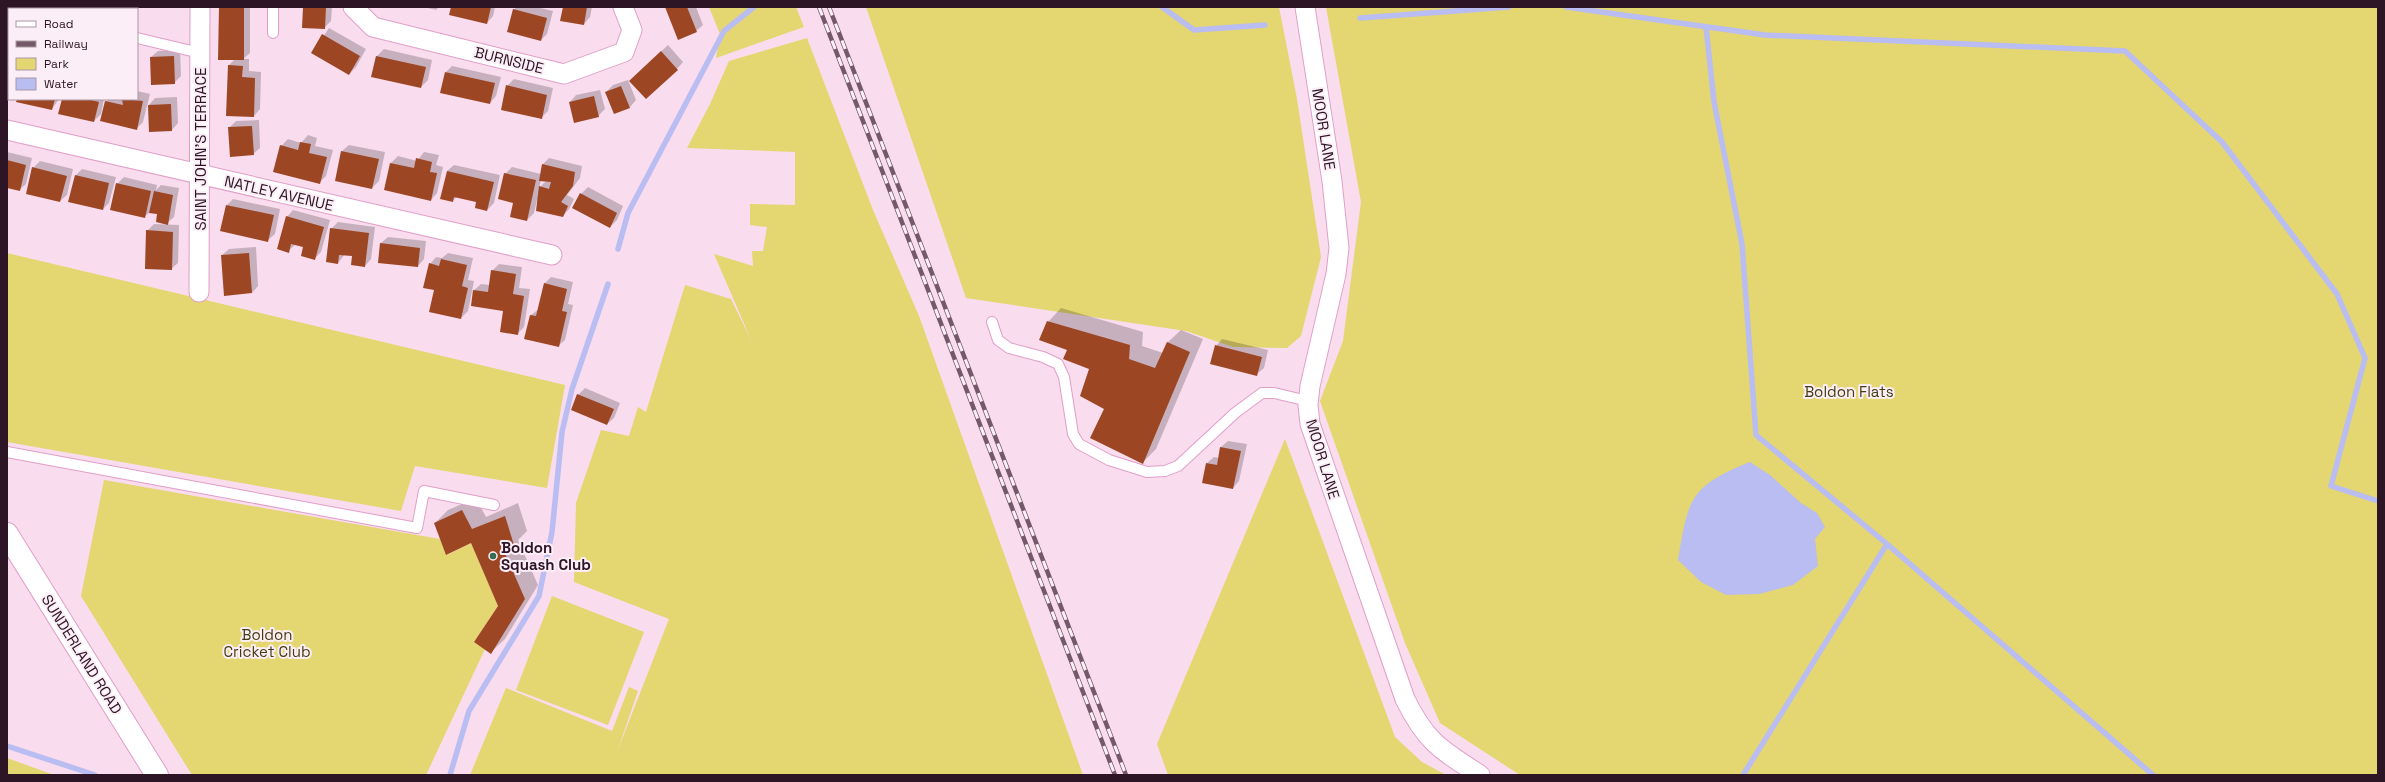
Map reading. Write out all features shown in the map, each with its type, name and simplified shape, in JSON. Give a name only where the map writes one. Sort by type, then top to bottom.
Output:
[{"type":"main road","name":"SUNDERLAND ROAD","points":[[7,534],[157,775]]},
{"type":"street","name":"SAINT JOHN'S TERRACE","points":[[200,7],[200,292]]},
{"type":"street","name":"BURNSIDE","points":[[353,7],[373,27],[564,74],[624,52],[632,30],[623,7]]},
{"type":"street","name":"MOOR LANE","points":[[1305,7],[1332,181],[1339,248],[1336,274],[1310,386],[1308,401],[1310,424],[1316,447],[1405,699],[1417,725],[1432,743],[1480,775]]},
{"type":"street","name":"NATLEY AVENUE","points":[[7,130],[552,255]]},
{"type":"lane","points":[[273,7],[273,33]]},
{"type":"lane","points":[[138,38],[200,53]]},
{"type":"lane","points":[[992,322],[998,340],[1009,348],[1043,357],[1058,364],[1064,377],[1073,434],[1079,444],[1109,460],[1147,472],[1165,471],[1178,466],[1235,413],[1262,393],[1274,392],[1308,401]]},
{"type":"lane","points":[[7,452],[417,528],[424,491],[494,504]]},
{"type":"green space","points":[[709,7],[796,7],[804,27],[716,58],[720,34]]},
{"type":"green space","points":[[866,7],[1279,7],[1297,99],[1321,257],[1301,336],[1287,348],[1233,347],[1186,331],[966,298]]},
{"type":"green space","name":"Boldon Flats","points":[[1326,7],[2378,7],[2378,775],[1520,775],[1440,723],[1405,643],[1320,401],[1343,341],[1361,202]]},
{"type":"green space","points":[[807,38],[873,210],[919,316],[1083,775],[470,775],[506,688],[612,731],[629,687],[638,691],[617,752],[669,619],[574,582],[576,503],[601,430],[629,436],[638,407],[646,412],[685,285],[731,299],[752,342],[714,254],[753,266],[752,251],[763,251],[767,227],[750,225],[750,204],[795,205],[795,152],[687,148],[710,104],[729,61]]},
{"type":"green space","points":[[7,253],[565,385],[547,488],[415,466],[401,511],[7,442]]},
{"type":"green space","points":[[1285,439],[1395,737],[1422,762],[1446,775],[1168,775],[1157,744]]},
{"type":"green space","name":"Boldon Cricket Club","points":[[104,480],[440,539],[447,555],[471,543],[498,606],[474,642],[485,649],[426,775],[192,775],[81,596]]},
{"type":"green space","points":[[552,596],[644,632],[608,725],[516,690]]},
{"type":"green space","points":[[7,758],[54,775],[7,775]]},
{"type":"water","points":[[1750,462],[1770,475],[1801,503],[1817,513],[1825,527],[1815,539],[1818,566],[1793,585],[1759,594],[1726,595],[1701,582],[1678,560],[1681,540],[1689,509],[1703,488],[1714,479]]},
{"type":"building","points":[[219,7],[244,7],[244,60],[218,60]]},
{"type":"building","points":[[303,7],[326,7],[325,29],[302,28]]},
{"type":"building","points":[[451,7],[491,7],[487,24],[449,15]]},
{"type":"building","points":[[563,7],[587,7],[584,25],[560,21]]},
{"type":"building","points":[[665,7],[687,7],[697,32],[678,40]]},
{"type":"building","points":[[513,9],[547,18],[541,41],[507,32]]},
{"type":"building","points":[[322,34],[360,56],[349,75],[311,53]]},
{"type":"building","points":[[661,51],[678,70],[646,99],[629,81]]},
{"type":"building","points":[[174,56],[175,84],[151,85],[150,57]]},
{"type":"building","points":[[376,56],[426,67],[421,88],[371,77]]},
{"type":"building","points":[[228,65],[243,66],[242,77],[255,78],[254,117],[226,116]]},
{"type":"building","points":[[445,72],[495,83],[490,104],[440,93]]},
{"type":"building","points":[[7,78],[8,78],[8,99]]},
{"type":"building","points":[[506,85],[547,95],[542,119],[501,110]]},
{"type":"building","points":[[621,86],[630,108],[614,114],[605,92]]},
{"type":"building","points":[[594,96],[599,117],[574,123],[569,102]]},
{"type":"building","points":[[17,100],[55,100],[52,110],[16,102]]},
{"type":"building","points":[[62,100],[91,100],[99,102],[94,122],[58,114]]},
{"type":"building","points":[[122,100],[143,101],[137,130],[100,121],[105,101],[123,105]]},
{"type":"building","points":[[171,104],[172,131],[149,132],[148,105]]},
{"type":"building","points":[[252,126],[254,155],[230,157],[228,127]]},
{"type":"building","points":[[300,142],[311,144],[309,153],[327,157],[320,184],[273,172],[280,145],[298,150]]},
{"type":"building","points":[[341,151],[379,159],[372,189],[335,181]]},
{"type":"building","points":[[416,158],[432,162],[430,172],[437,173],[431,201],[384,190],[390,163],[414,168]]},
{"type":"building","points":[[7,160],[26,165],[20,191],[7,188]]},
{"type":"building","points":[[542,164],[575,172],[573,186],[561,202],[568,206],[563,217],[536,211],[539,186],[549,189],[551,182],[539,181]]},
{"type":"building","points":[[32,167],[67,176],[60,202],[26,194]]},
{"type":"building","points":[[447,171],[494,182],[487,211],[475,208],[476,202],[454,197],[453,202],[440,199]]},
{"type":"building","points":[[504,173],[536,180],[527,221],[510,217],[513,203],[498,199]]},
{"type":"building","points":[[75,175],[109,183],[103,210],[68,202]]},
{"type":"building","points":[[116,183],[151,191],[145,218],[110,210]]},
{"type":"building","points":[[154,191],[173,195],[168,225],[156,222],[157,214],[149,213]]},
{"type":"building","points":[[580,193],[617,213],[610,228],[572,208]]},
{"type":"building","points":[[226,205],[274,215],[268,242],[220,231]]},
{"type":"building","points":[[286,216],[324,227],[315,260],[301,256],[303,247],[291,244],[289,253],[277,249]]},
{"type":"building","points":[[330,228],[369,233],[365,267],[351,265],[352,256],[339,255],[338,264],[326,262]]},
{"type":"building","points":[[146,230],[173,232],[172,270],[145,269]]},
{"type":"building","points":[[380,243],[420,248],[418,267],[378,263]]},
{"type":"building","points":[[249,253],[252,293],[224,296],[221,255]]},
{"type":"building","points":[[441,259],[467,265],[462,286],[468,288],[461,319],[429,312],[434,290],[423,288],[429,263],[439,266]]},
{"type":"building","points":[[491,270],[516,274],[513,294],[524,296],[518,335],[500,332],[503,311],[471,306],[473,290],[488,292]]},
{"type":"building","points":[[544,283],[567,289],[562,311],[567,312],[559,347],[524,339],[530,315],[536,316]]},
{"type":"building","points":[[1047,321],[1130,345],[1129,359],[1155,368],[1167,342],[1190,352],[1143,464],[1090,438],[1104,409],[1080,396],[1089,369],[1063,359],[1067,350],[1039,340]]},
{"type":"building","points":[[1215,345],[1262,357],[1257,376],[1210,364]]},
{"type":"building","points":[[577,394],[614,409],[607,425],[571,410]]},
{"type":"building","points":[[1220,447],[1241,451],[1233,489],[1202,483],[1206,463],[1217,465]]},
{"type":"building","points":[[462,510],[472,529],[505,516],[514,545],[504,551],[525,599],[491,654],[474,642],[498,606],[471,543],[446,555],[434,523]]},
{"type":"waterway","points":[[618,249],[628,213],[724,31],[754,7]]},
{"type":"waterway","points":[[1162,7],[1194,30],[1265,25]]},
{"type":"waterway","points":[[1360,18],[1509,7]]},
{"type":"waterway","points":[[1566,7],[1765,35],[2125,51],[2222,142],[2337,294],[2365,358],[2331,486],[2378,501]]},
{"type":"waterway","points":[[1706,27],[1714,102],[1742,244],[1756,435],[1887,544],[1743,775]]},
{"type":"waterway","points":[[450,775],[469,711],[539,596],[552,532],[562,432],[572,389],[608,284]]},
{"type":"waterway","points":[[1887,544],[2153,775]]},
{"type":"waterway","points":[[7,746],[95,775]]},
{"type":"railway","points":[[819,7],[1115,775]]},
{"type":"railway","points":[[829,7],[1126,775]]},
{"type":"place","name":"Boldon Squash Club","points":[[493,556]]}]
